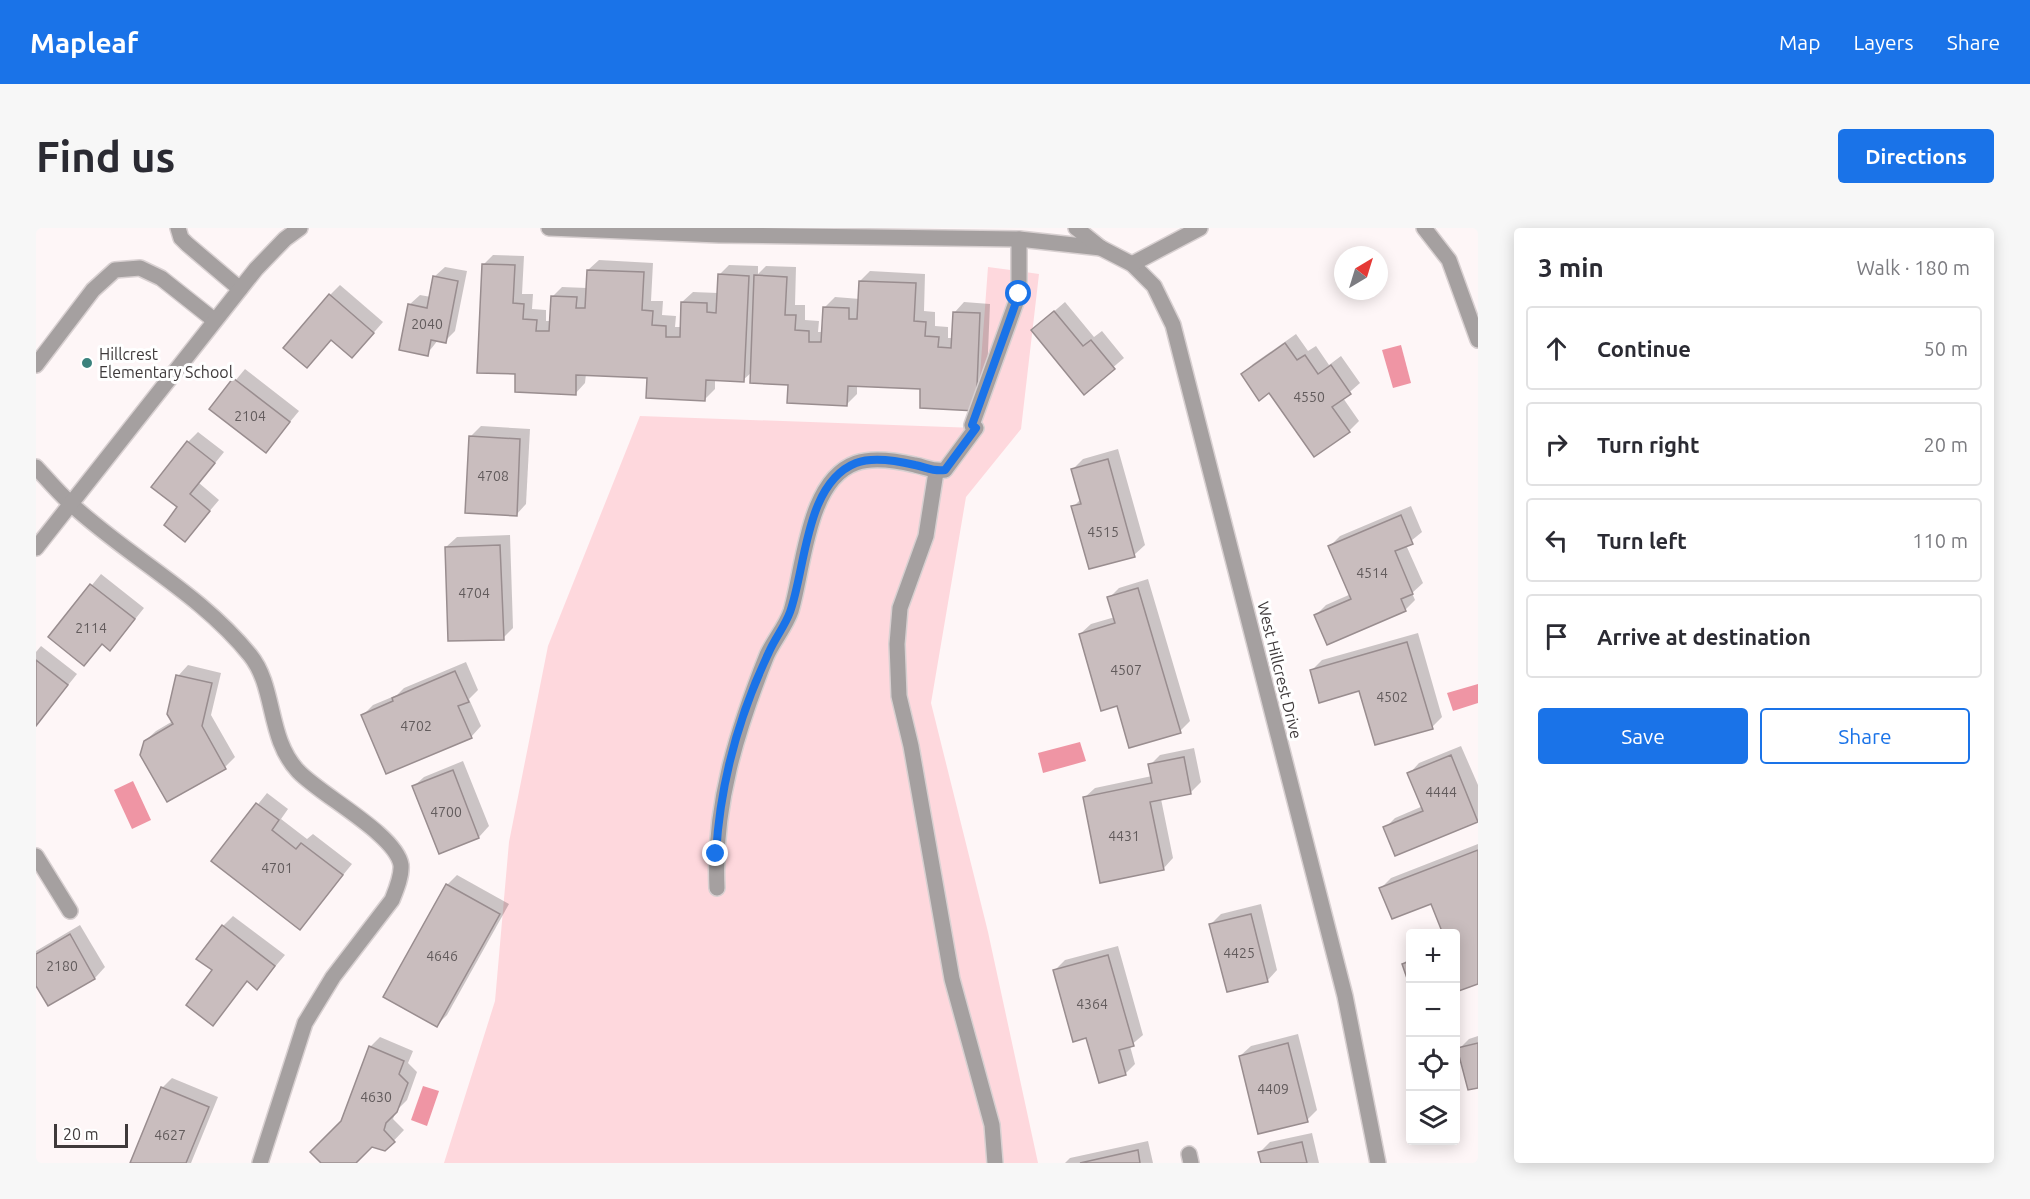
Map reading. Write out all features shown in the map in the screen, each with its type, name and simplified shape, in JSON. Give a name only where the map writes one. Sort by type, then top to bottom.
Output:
[{"type":"street","points":[[178,228],[181,238],[187,244],[240,289]]},
{"type":"street","points":[[36,548],[214,320],[270,253],[300,228]]},
{"type":"street","points":[[549,228],[903,233],[1019,239],[1101,248]]},
{"type":"street","name":"West Hillcrest Drive","points":[[1076,228],[1101,248],[1132,264],[1154,285],[1173,325],[1345,996],[1378,1163]]},
{"type":"street","points":[[1424,228],[1449,260],[1478,340]]},
{"type":"street","points":[[1132,264],[1196,230]]},
{"type":"street","points":[[717,888],[718,816],[735,745],[769,651],[790,615],[817,506],[826,488],[840,473],[856,463],[895,461],[936,472],[945,470],[976,428],[972,425],[1019,294],[1019,239]]},
{"type":"street","points":[[36,364],[93,290],[115,270],[140,268],[161,278],[214,320]]},
{"type":"street","points":[[36,467],[71,503],[217,617],[253,657],[269,699],[278,742],[298,771],[381,836],[394,851],[401,865],[398,887],[392,900],[333,977],[305,1023],[260,1163]]},
{"type":"street","points":[[936,472],[926,536],[900,608],[897,644],[899,696],[911,746],[952,979],[992,1125],[995,1163]]},
{"type":"street","points":[[36,856],[70,911]]},
{"type":"shaded area","points":[[988,267],[1039,274],[1021,429],[966,497],[931,703],[988,932],[1038,1163],[444,1163],[495,1001],[509,842],[548,646],[640,416],[976,428]]},
{"type":"shaded area","points":[[1401,345],[1411,383],[1393,388],[1382,350]]},
{"type":"shaded area","points":[[1478,684],[1478,703],[1453,711],[1447,693]]},
{"type":"shaded area","points":[[1080,742],[1086,761],[1043,773],[1038,753]]},
{"type":"shaded area","points":[[133,781],[151,820],[132,829],[114,790]]},
{"type":"shaded area","points":[[423,1086],[439,1091],[427,1126],[411,1120]]},
{"type":"building","points":[[482,264],[515,265],[513,303],[524,304],[523,319],[537,320],[536,331],[549,331],[551,296],[577,297],[576,308],[585,308],[587,270],[644,272],[642,310],[653,311],[652,325],[666,326],[666,337],[680,337],[681,302],[707,303],[707,312],[716,313],[718,274],[749,276],[744,382],[706,380],[705,401],[646,398],[647,378],[576,375],[576,395],[515,392],[515,374],[477,373]]},
{"type":"building","points":[[754,275],[787,277],[785,315],[796,315],[795,330],[809,331],[809,342],[821,342],[823,307],[849,308],[849,319],[857,319],[859,281],[916,283],[914,321],[926,322],[925,336],[939,337],[938,347],[951,348],[953,312],[980,313],[976,411],[920,408],[920,389],[848,386],[847,406],[787,403],[788,385],[750,383]]},
{"type":"building","points":[[433,276],[458,281],[446,343],[431,340],[428,356],[399,350],[408,304],[427,308]]},
{"type":"building","points":[[329,294],[374,333],[352,358],[331,340],[307,368],[283,348]]},
{"type":"building","points":[[1054,311],[1083,346],[1091,340],[1115,369],[1084,395],[1031,330]]},
{"type":"building","points":[[1285,343],[1297,360],[1305,355],[1318,374],[1331,365],[1351,394],[1332,407],[1350,432],[1314,457],[1269,393],[1259,401],[1241,374]]},
{"type":"building","points":[[233,378],[290,422],[266,453],[209,409]]},
{"type":"building","points":[[469,436],[520,439],[517,516],[465,513]]},
{"type":"building","points":[[187,441],[215,463],[190,494],[210,511],[185,542],[164,525],[177,507],[151,487]]},
{"type":"building","points":[[1108,459],[1135,557],[1089,569],[1071,506],[1081,504],[1071,469]]},
{"type":"building","points":[[1401,515],[1413,544],[1395,551],[1413,594],[1401,599],[1406,611],[1327,645],[1314,615],[1351,599],[1328,546]]},
{"type":"building","points":[[500,545],[504,640],[448,641],[445,547]]},
{"type":"building","points":[[90,584],[135,619],[110,651],[102,644],[84,666],[48,637]]},
{"type":"building","points":[[1138,588],[1181,733],[1129,748],[1117,706],[1101,711],[1079,634],[1115,623],[1107,597]]},
{"type":"building","points":[[1407,642],[1433,729],[1375,745],[1359,691],[1319,703],[1310,670]]},
{"type":"building","points":[[36,660],[68,685],[36,726]]},
{"type":"building","points":[[455,671],[469,702],[458,706],[472,738],[386,774],[361,715],[393,701],[392,698]]},
{"type":"building","points":[[176,675],[212,683],[202,726],[226,769],[167,802],[140,755],[144,741],[173,724],[167,714]]},
{"type":"building","points":[[1451,755],[1478,822],[1395,856],[1383,827],[1423,811],[1407,773]]},
{"type":"building","points":[[1184,757],[1191,794],[1150,802],[1164,870],[1100,883],[1083,797],[1152,783],[1148,764]]},
{"type":"building","points":[[453,770],[479,838],[439,854],[412,786]]},
{"type":"building","points":[[256,803],[279,820],[272,830],[296,849],[301,843],[343,875],[300,930],[211,861]]},
{"type":"building","points":[[1478,850],[1478,984],[1460,991],[1460,929],[1441,929],[1431,904],[1392,919],[1379,888]]},
{"type":"building","points":[[446,884],[500,914],[437,1027],[383,997]]},
{"type":"building","points":[[1251,914],[1268,982],[1227,992],[1209,924]]},
{"type":"building","points":[[222,925],[275,966],[257,990],[247,981],[213,1026],[186,1005],[212,970],[196,959]]},
{"type":"building","points":[[70,934],[95,979],[48,1006],[36,986],[36,954]]},
{"type":"building","points":[[1108,955],[1134,1046],[1119,1050],[1126,1075],[1099,1083],[1086,1038],[1073,1042],[1053,970]]},
{"type":"building","points":[[1406,962],[1406,976],[1402,964]]},
{"type":"building","points":[[1288,1043],[1308,1122],[1258,1134],[1239,1056]]},
{"type":"building","points":[[1478,1043],[1478,1088],[1468,1090],[1460,1059],[1460,1047]]},
{"type":"building","points":[[369,1046],[404,1061],[399,1074],[408,1083],[397,1112],[386,1123],[384,1130],[395,1142],[385,1151],[372,1147],[356,1163],[321,1163],[310,1152],[341,1121]]},
{"type":"building","points":[[161,1087],[209,1107],[186,1163],[130,1163]]},
{"type":"building","points":[[1302,1142],[1307,1163],[1261,1163],[1258,1152]]},
{"type":"building","points":[[1138,1150],[1140,1163],[1080,1163]]},
{"type":"place","name":"Hillcrest Elementary School","points":[[87,363]]},
{"type":"route","points":[[716,854],[718,816],[741,722],[769,651],[790,615],[817,506],[826,488],[840,473],[856,463],[895,461],[917,465],[936,472],[945,470],[976,428],[972,425],[999,356],[1019,294]]}]
